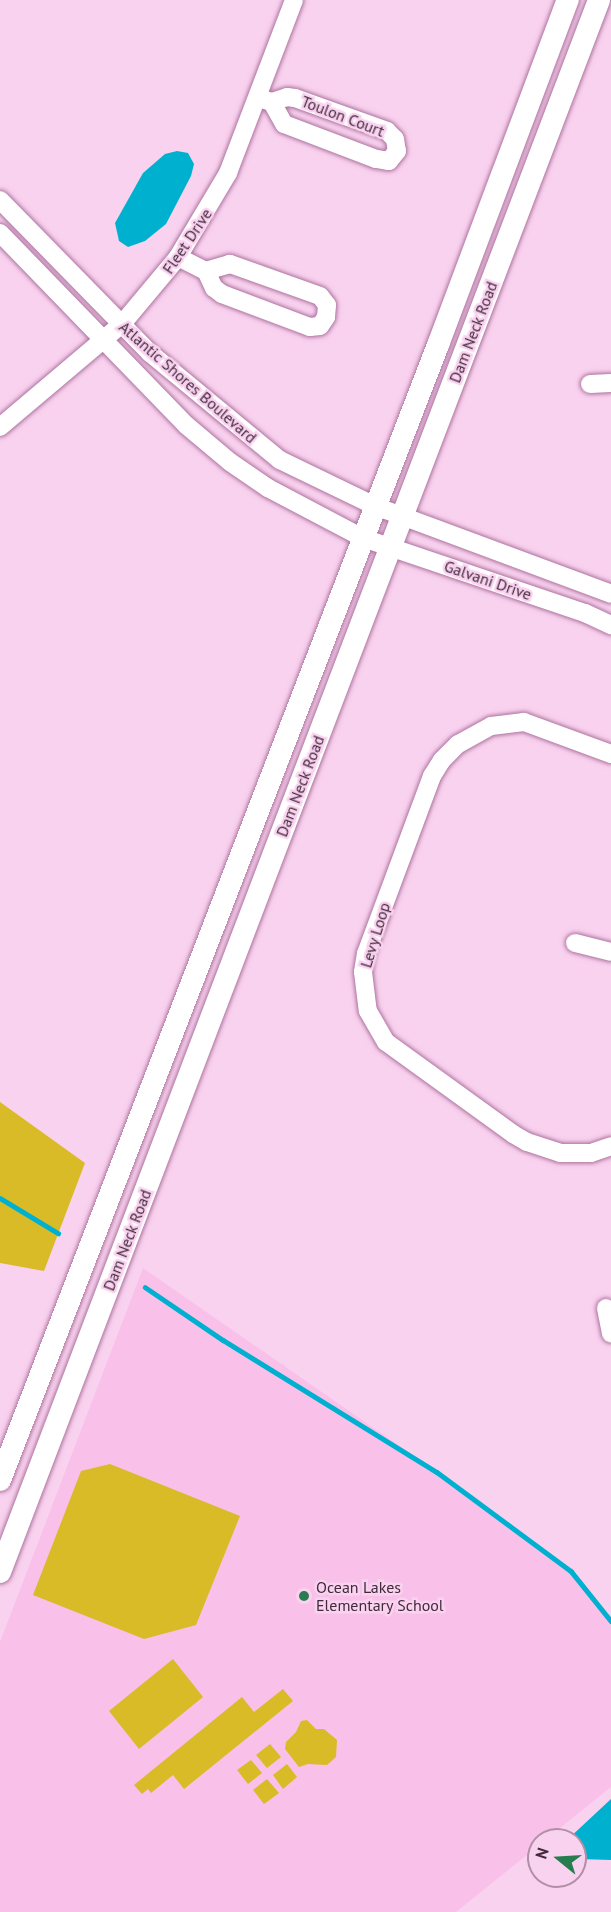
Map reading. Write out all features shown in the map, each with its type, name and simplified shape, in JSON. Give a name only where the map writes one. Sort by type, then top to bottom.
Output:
[{"type":"main road","name":"Dam Neck Road","points":[[0,1480],[568,0]]},
{"type":"main road","name":"Dam Neck Road","points":[[0,1572],[599,0]]},
{"type":"street","name":"Fleet Drive","points":[[0,427],[122,324],[178,257],[217,196],[265,100],[294,0]]},
{"type":"street","name":"Toulon Court","points":[[295,98],[387,131],[395,139],[397,150],[389,161],[365,155],[284,124],[265,100],[295,98]]},
{"type":"street","name":"Atlantic Shores Boulevard","points":[[0,200],[174,374],[280,460],[375,507]]},
{"type":"street","name":"Atlantic Shores Boulevard","points":[[0,233],[102,341],[186,425],[230,462],[268,488],[363,538]]},
{"type":"street","points":[[178,257],[206,271],[214,288],[222,294],[310,327],[321,326],[326,317],[327,305],[320,296],[230,264],[206,271]]},
{"type":"street","points":[[590,384],[611,383]]},
{"type":"street","name":"Galvani Drive","points":[[375,507],[611,594]]},
{"type":"street","name":"Galvani Drive","points":[[363,538],[585,613],[611,625]]},
{"type":"street","name":"Levy Loop","points":[[611,754],[524,722],[491,726],[458,744],[442,760],[432,776],[366,954],[363,981],[368,1011],[387,1042],[513,1134],[527,1142],[560,1153],[591,1153],[611,1146]]},
{"type":"street","points":[[575,943],[611,952]]},
{"type":"street","points":[[606,1308],[611,1334]]},
{"type":"shaded area","points":[[0,1102],[85,1163],[44,1271],[0,1263]]},
{"type":"shaded area","name":"Ocean Lakes Elementary School","points":[[143,1268],[437,1472],[571,1571],[611,1621],[611,1787],[560,1828],[527,1828],[527,1855],[456,1912],[0,1912],[0,1642]]},
{"type":"shaded area","points":[[110,1464],[240,1516],[196,1625],[144,1639],[33,1595],[81,1471]]},
{"type":"shaded area","points":[[173,1659],[203,1697],[139,1749],[109,1711]]},
{"type":"shaded area","points":[[283,1689],[293,1701],[184,1789],[173,1775],[151,1793],[148,1789],[142,1794],[134,1785],[242,1697],[254,1712]]},
{"type":"shaded area","points":[[307,1720],[316,1729],[324,1729],[337,1740],[336,1757],[327,1765],[308,1764],[299,1767],[285,1749],[286,1742],[296,1732],[301,1721]]},
{"type":"shaded area","points":[[270,1744],[281,1757],[267,1768],[256,1755]]},
{"type":"shaded area","points":[[251,1760],[262,1773],[248,1784],[237,1770]]},
{"type":"shaded area","points":[[287,1764],[297,1777],[283,1789],[273,1775]]},
{"type":"shaded area","points":[[267,1779],[279,1793],[264,1804],[253,1790]]},
{"type":"water","points":[[177,151],[188,153],[194,164],[191,176],[166,224],[145,241],[128,247],[119,241],[115,223],[143,173],[165,154]]},
{"type":"water","points":[[611,1799],[611,1860],[587,1859],[587,1828],[580,1828]]},
{"type":"waterway","points":[[0,1198],[58,1233]]},
{"type":"waterway","points":[[145,1287],[223,1340],[437,1472],[571,1571],[611,1621]]},
{"type":"place","name":"Ocean Lakes Elementary School","points":[[304,1596]]}]
